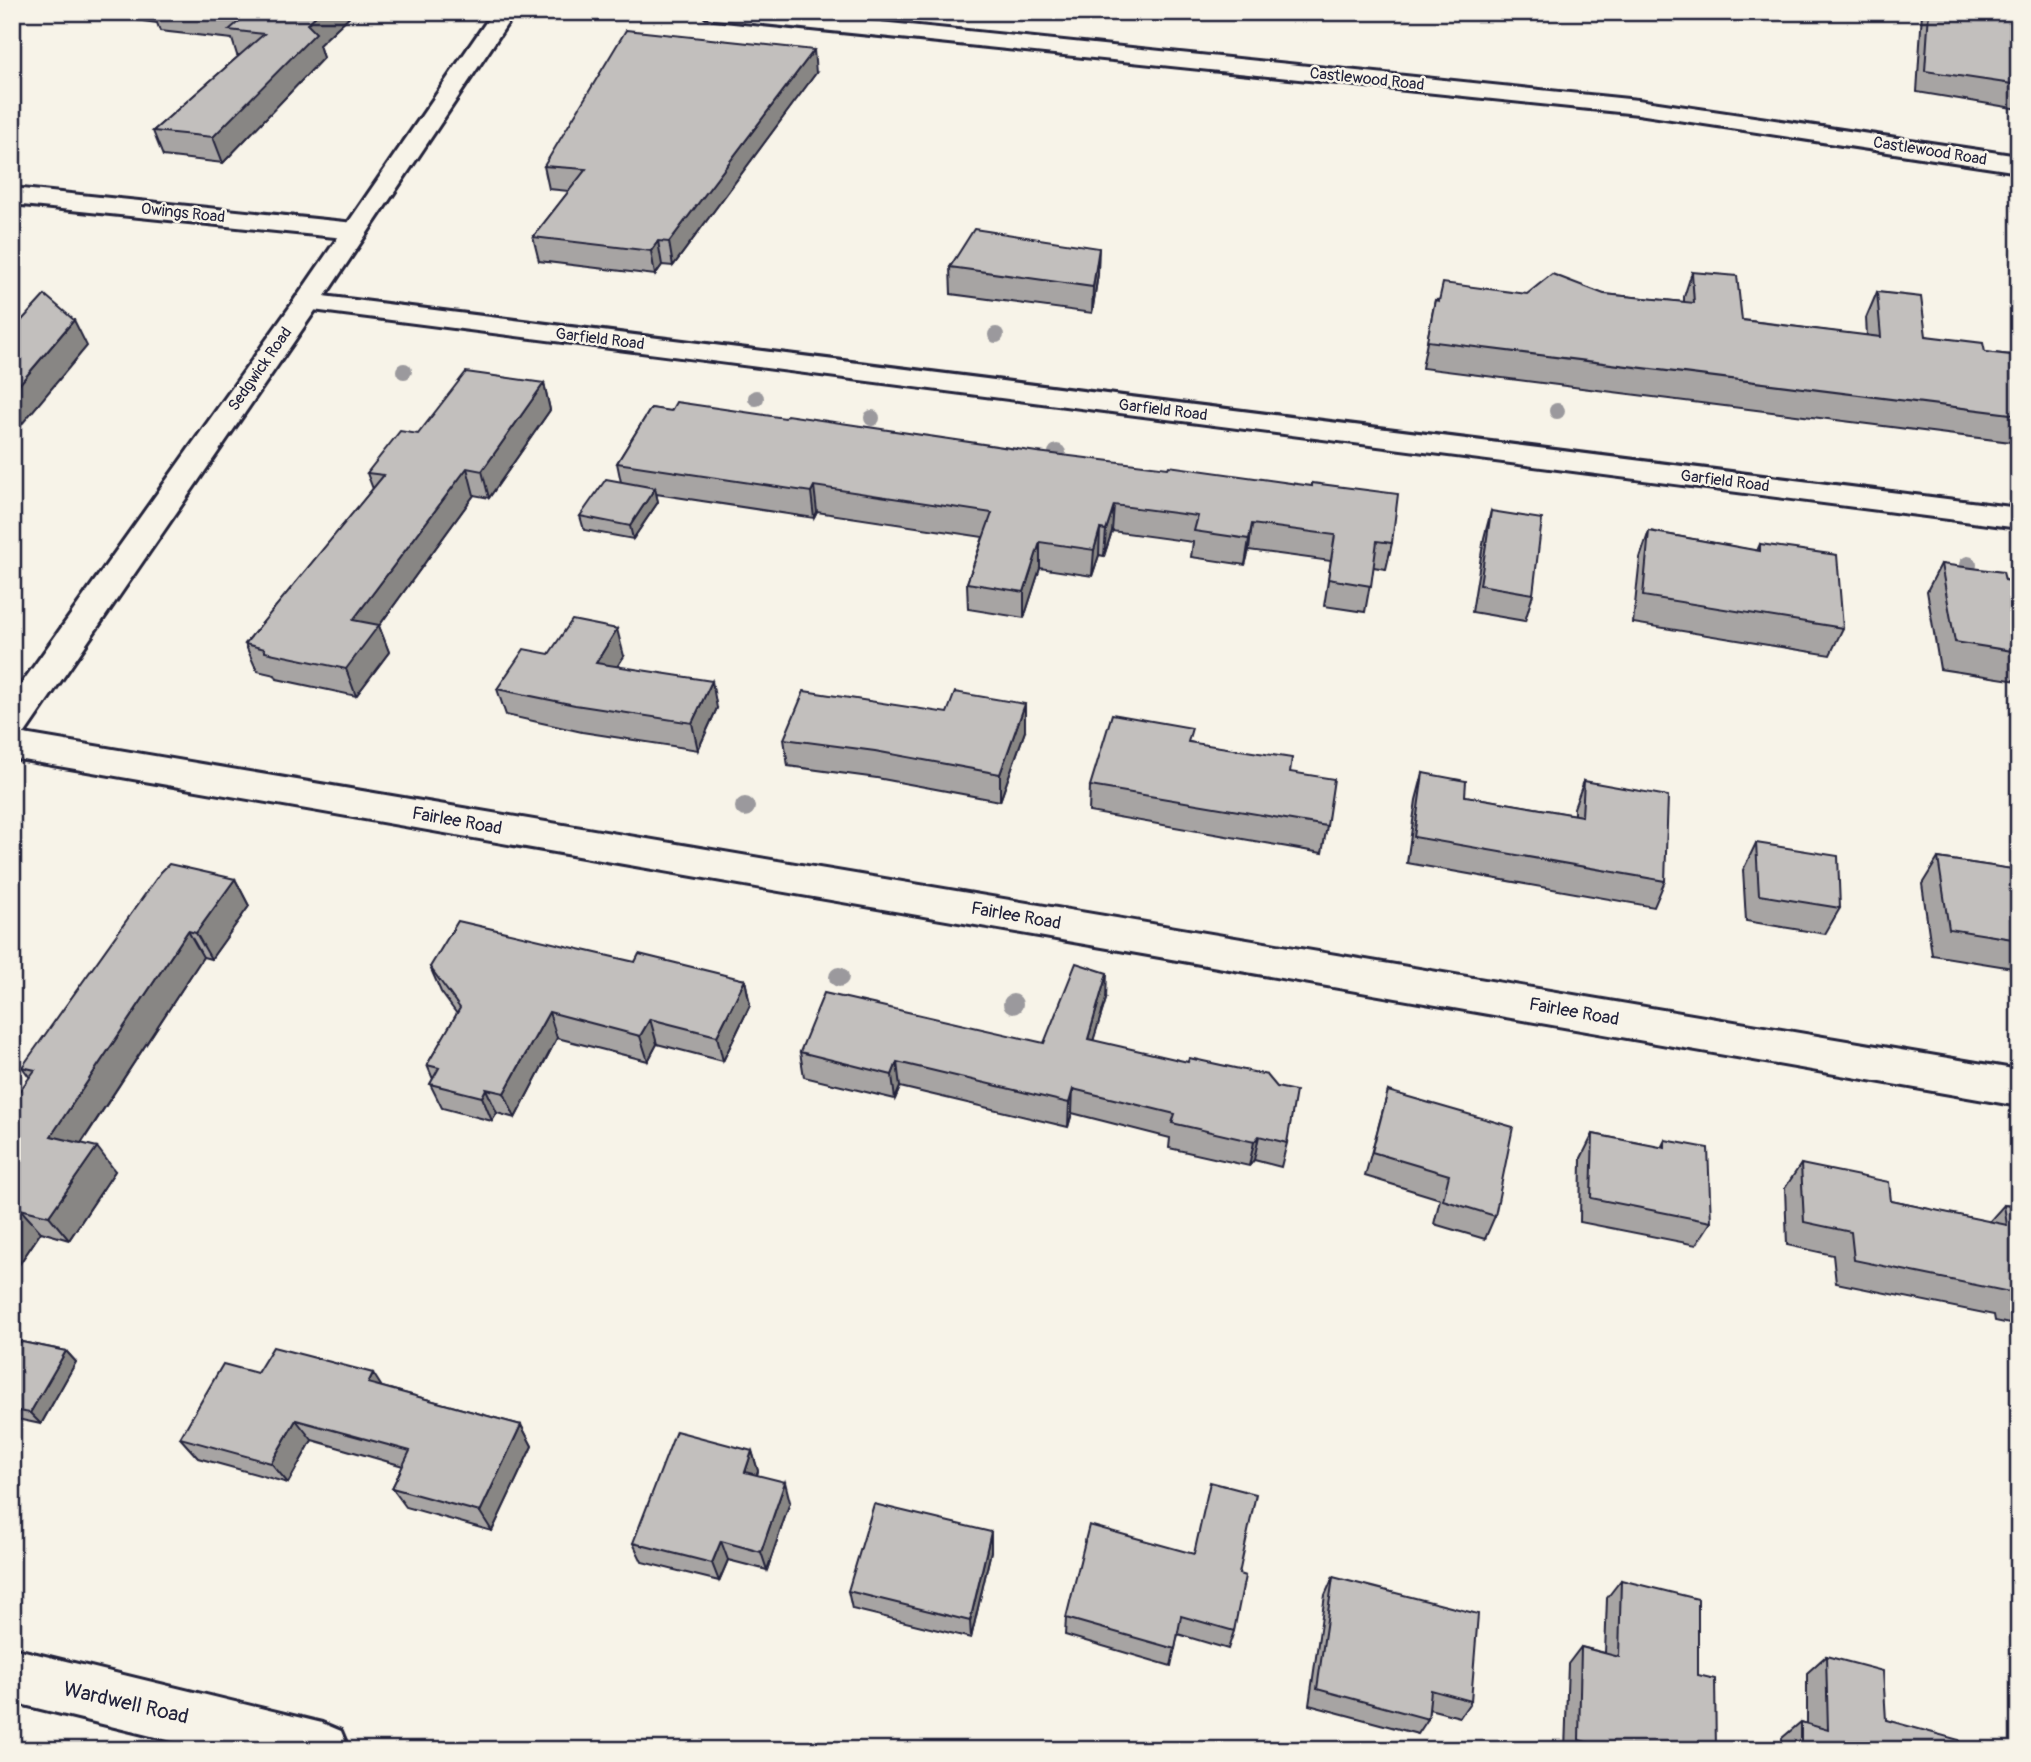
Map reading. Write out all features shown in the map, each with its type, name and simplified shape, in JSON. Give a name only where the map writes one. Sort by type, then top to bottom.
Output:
[{"type":"street","name":"Sedgwick Road","points":[[12,724],[307,302],[504,12]]},
{"type":"street","name":"Castlewood Road","points":[[714,12],[1638,107],[2019,164]]},
{"type":"street","name":"Owings Road","points":[[12,196],[355,231]]},
{"type":"street","name":"Garfield Road","points":[[307,302],[2019,518]]},
{"type":"street","name":"Fairlee Road","points":[[12,745],[2019,1088]]},
{"type":"street","name":"Wardwell Road","points":[[12,1675],[322,1750]]},
{"type":"building","points":[[200,12],[320,12],[307,24],[316,33],[213,137],[153,131],[264,34],[229,30],[244,17]]},
{"type":"building","points":[[1929,12],[2019,12],[2019,85],[1925,71]]},
{"type":"building","points":[[626,30],[814,50],[669,242],[658,241],[651,251],[533,237],[586,169],[544,166]]},
{"type":"building","points":[[974,229],[1099,248],[1093,287],[950,267]]},
{"type":"building","points":[[1692,272],[1737,276],[1742,320],[1881,337],[1877,292],[1921,297],[1926,336],[1983,343],[1985,352],[2019,356],[2019,415],[1427,341],[1435,300],[1439,301],[1443,283],[1527,294],[1552,274],[1604,294],[1694,303]]},
{"type":"building","points":[[45,295],[74,320],[12,393],[12,331]]},
{"type":"building","points":[[466,372],[544,383],[482,471],[467,468],[353,620],[379,625],[346,669],[265,652],[265,649],[245,644],[384,475],[367,473],[400,431],[418,434]]},
{"type":"building","points":[[676,402],[785,418],[787,415],[1037,452],[1398,494],[1392,543],[1377,541],[1371,586],[1328,579],[1335,535],[1252,524],[1249,539],[1194,531],[1198,516],[1114,505],[1106,530],[1100,529],[1094,550],[1040,542],[1024,592],[967,583],[992,513],[814,486],[811,492],[617,463],[651,408],[671,411]]},
{"type":"building","points":[[606,479],[655,488],[630,526],[580,516]]},
{"type":"building","points":[[1491,511],[1542,519],[1533,594],[1480,585]]},
{"type":"building","points":[[1649,531],[1760,551],[1760,544],[1837,555],[1843,628],[1643,596]]},
{"type":"building","points":[[1941,564],[2003,572],[2005,580],[2017,582],[2019,652],[1955,642]]},
{"type":"building","points":[[572,620],[617,629],[596,663],[712,681],[692,723],[575,705],[497,689],[524,649],[549,654]]},
{"type":"building","points":[[804,691],[947,713],[955,692],[1025,704],[1000,774],[875,751],[784,739]]},
{"type":"building","points":[[1112,714],[1192,728],[1188,742],[1292,758],[1290,772],[1334,779],[1327,826],[1090,786]]},
{"type":"building","points":[[1423,773],[1466,781],[1465,796],[1582,816],[1584,781],[1668,796],[1665,881],[1414,837]]},
{"type":"building","points":[[1756,843],[1838,856],[1840,908],[1759,895]]},
{"type":"building","points":[[1938,858],[2019,870],[2019,940],[1949,929]]},
{"type":"building","points":[[169,864],[235,879],[196,933],[188,931],[51,1136],[97,1147],[49,1216],[20,1209],[12,1221],[12,1101],[35,1070],[22,1067]]},
{"type":"building","points":[[458,921],[635,962],[639,954],[745,980],[717,1036],[650,1019],[640,1036],[549,1012],[504,1093],[486,1089],[482,1097],[430,1084],[439,1068],[427,1065],[460,1008],[430,967]]},
{"type":"building","points":[[1076,963],[1107,973],[1088,1039],[1188,1062],[1189,1058],[1267,1075],[1277,1087],[1296,1091],[1287,1143],[1259,1136],[1254,1142],[1172,1123],[1175,1114],[1073,1089],[1069,1103],[897,1062],[892,1075],[800,1052],[824,993],[1044,1043]]},
{"type":"building","points":[[1388,1091],[1513,1127],[1495,1216],[1443,1200],[1449,1175],[1372,1152]]},
{"type":"building","points":[[1593,1134],[1665,1148],[1665,1140],[1708,1148],[1711,1222],[1591,1198]]},
{"type":"building","points":[[1801,1164],[1889,1182],[1891,1201],[2007,1225],[2004,1205],[2019,1207],[2019,1299],[2016,1299],[2015,1293],[1854,1260],[1851,1232],[1804,1222]]},
{"type":"building","points":[[12,1340],[66,1351],[30,1413],[12,1410]]},
{"type":"building","points":[[273,1347],[373,1373],[368,1383],[521,1425],[480,1512],[392,1488],[410,1451],[296,1420],[271,1463],[180,1438],[223,1364],[257,1373]]},
{"type":"building","points":[[676,1431],[752,1451],[745,1472],[785,1482],[761,1552],[721,1541],[712,1563],[633,1543]]},
{"type":"building","points":[[1210,1482],[1256,1494],[1239,1574],[1245,1576],[1234,1631],[1181,1616],[1175,1649],[1066,1618],[1089,1525],[1194,1554]]},
{"type":"building","points":[[874,1504],[991,1532],[970,1621],[848,1591]]},
{"type":"building","points":[[1333,1577],[1478,1614],[1471,1701],[1431,1690],[1428,1719],[1317,1689]]},
{"type":"building","points":[[1621,1580],[1698,1599],[1698,1675],[1715,1679],[1716,1750],[1616,1750],[1579,1740],[1581,1647],[1619,1657]]},
{"type":"building","points":[[1826,1656],[1883,1671],[1886,1720],[1959,1740],[1960,1750],[1801,1750],[1801,1722],[1828,1730]]}]
